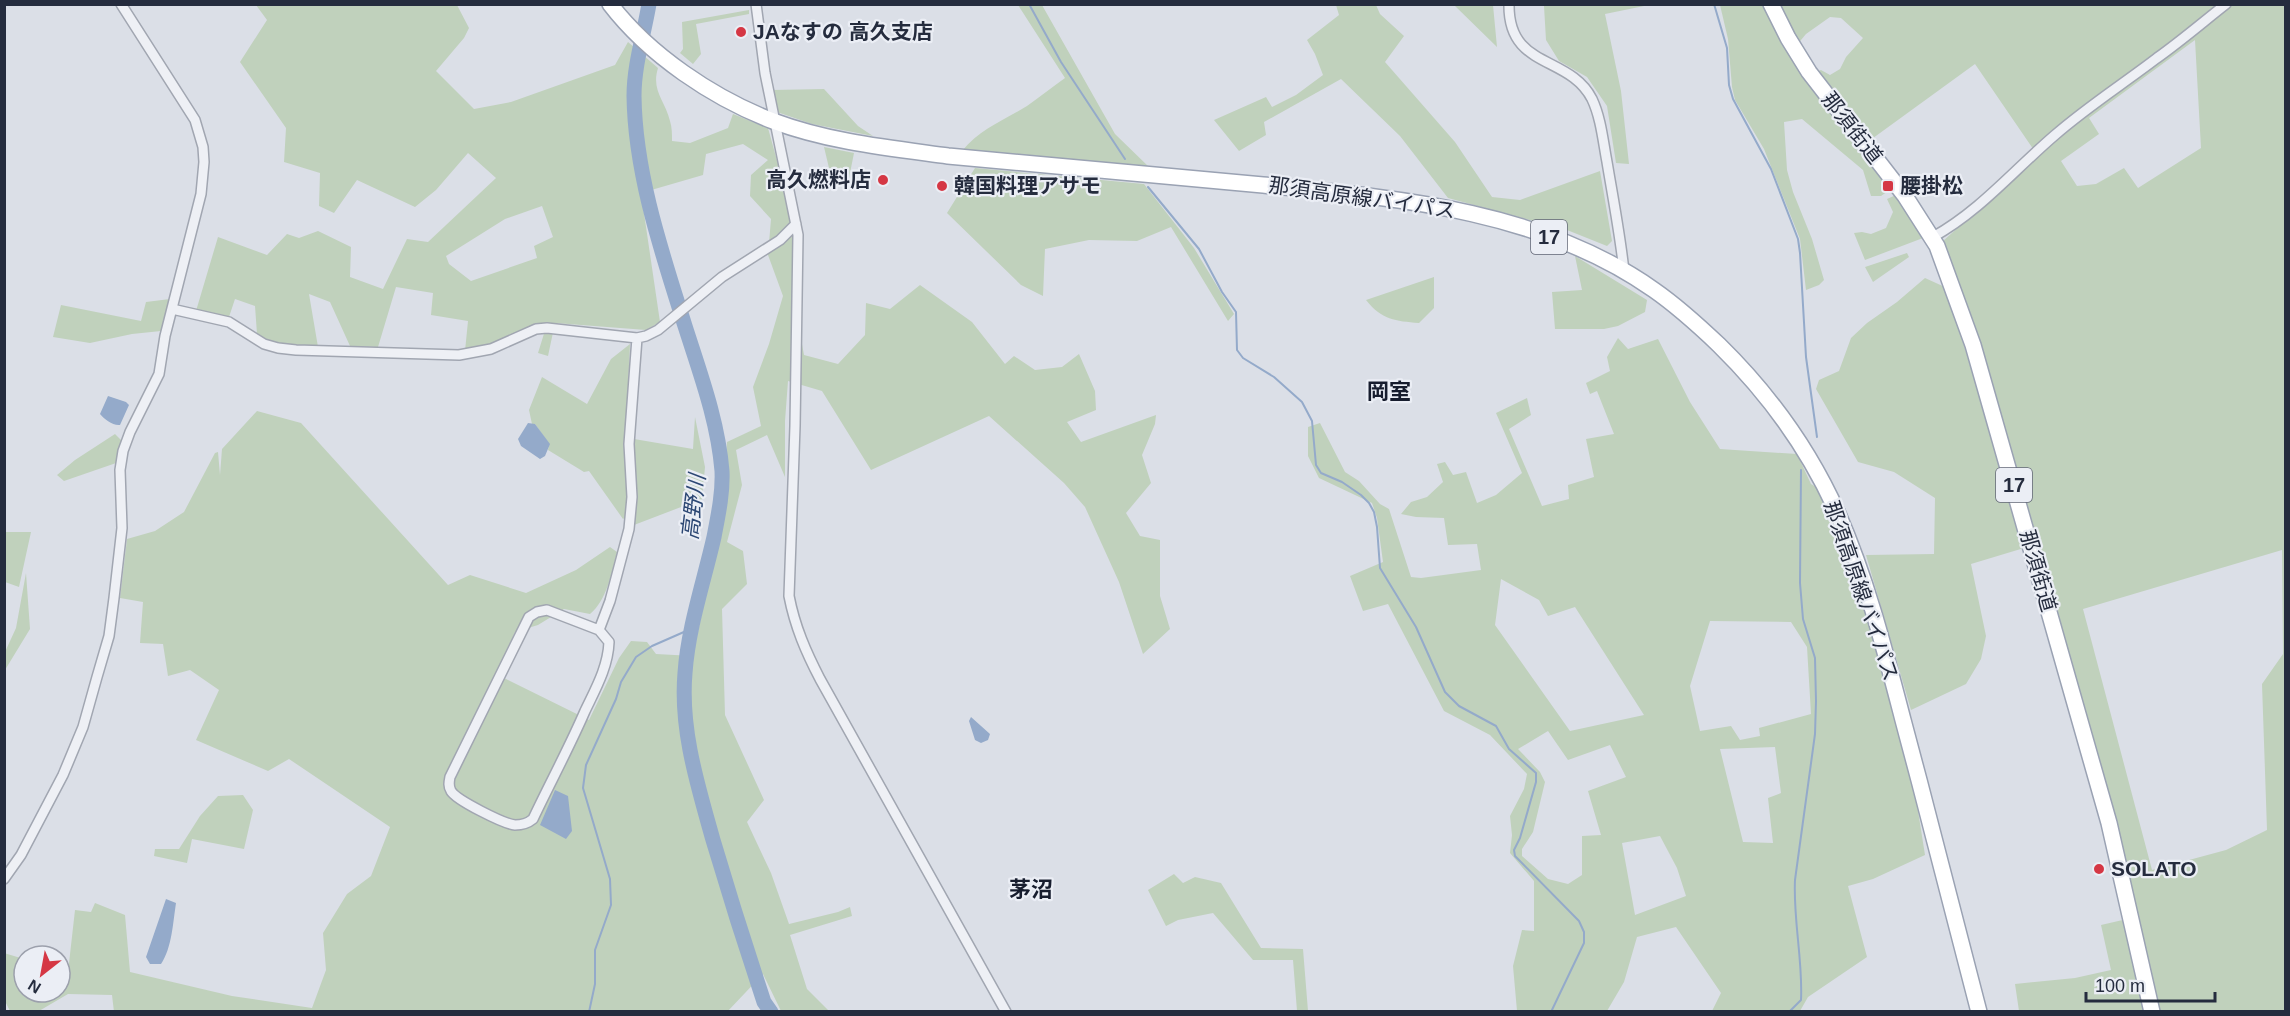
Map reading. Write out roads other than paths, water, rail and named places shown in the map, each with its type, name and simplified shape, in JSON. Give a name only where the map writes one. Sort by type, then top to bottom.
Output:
[{"type":"main road","name":"那須高原線バイパス","points":[[610,4],[633,30],[671,64],[705,86],[775,121],[881,147],[1413,202],[1486,217],[1537,232],[1572,245],[1652,288],[1677,307],[1755,381],[1806,450],[1838,513],[1888,663],[1979,1011]]},
{"type":"main road","name":"那須街道","points":[[1771,4],[1809,72],[1905,196],[1933,237],[1973,345],[2020,507],[2109,824],[2152,1011]]},
{"type":"street","points":[[4,879],[21,855],[47,805],[83,727],[109,636],[122,528],[120,470],[123,452],[130,432],[159,374],[172,309],[201,194],[203,147],[195,120],[121,4]]},
{"type":"street","points":[[756,4],[765,73],[796,224],[798,264],[795,426],[789,596],[793,617],[801,642],[820,680],[1006,1011]]},
{"type":"street","points":[[1509,4],[1512,32],[1521,44],[1531,54],[1569,74],[1582,85],[1591,98],[1602,132],[1624,271]]},
{"type":"street","points":[[1933,237],[1950,228],[1978,207],[2062,128],[2226,4]]},
{"type":"street","points":[[172,309],[229,322],[264,344],[296,350],[459,355],[492,349],[536,329],[547,328],[637,338],[658,330],[722,277],[780,240],[796,224]]},
{"type":"street","points":[[599,630],[610,602],[629,529],[632,497],[629,444],[637,338]]},
{"type":"street","points":[[547,610],[599,630],[609,642],[606,666],[533,819],[526,824],[509,824],[451,793],[448,786],[450,777],[529,617],[547,610]]},
{"type":"water","points":[[108,396],[129,405],[120,425],[106,420],[100,414]]},
{"type":"water","points":[[528,423],[535,424],[550,444],[545,456],[540,459],[521,446],[518,439]]},
{"type":"water","points":[[971,717],[990,734],[988,740],[981,743],[975,740],[969,721]]},
{"type":"water","points":[[555,790],[568,796],[572,831],[566,839],[540,825]]},
{"type":"water","points":[[166,899],[176,903],[170,943],[161,964],[150,964],[146,957]]},
{"type":"waterway","name":"高野川","points":[[649,4],[634,84],[639,155],[659,242],[717,434],[722,471],[716,529],[687,656],[685,716],[696,778],[719,860],[764,1002],[771,1012]]},
{"type":"waterway","points":[[1029,4],[1061,62],[1125,159]]},
{"type":"waterway","points":[[1714,4],[1727,48],[1729,85],[1733,99],[1771,169],[1798,239],[1806,357],[1817,437]]},
{"type":"waterway","points":[[1148,187],[1199,249],[1222,292],[1236,312],[1237,350],[1243,358],[1274,377],[1302,402],[1312,421],[1316,465],[1321,473],[1342,482],[1369,503],[1374,512],[1377,527],[1380,568],[1416,627],[1445,692],[1459,706],[1496,726],[1509,749],[1536,773],[1536,782],[1520,838],[1514,850],[1515,856],[1579,921],[1584,932],[1584,943],[1551,1012]]},
{"type":"waterway","points":[[1789,1012],[1801,1000],[1795,880],[1815,734],[1816,701],[1815,658],[1803,619],[1800,583],[1801,470]]},
{"type":"waterway","points":[[589,1012],[595,984],[595,950],[611,905],[610,879],[583,788],[586,765],[616,699],[621,682],[636,657],[652,646],[693,628]]},
{"type":"place","name":"JAなすの 高久支店","points":[[741,32]]},
{"type":"place","name":"高久燃料店","points":[[883,180]]},
{"type":"place","name":"韓国料理アサモ","points":[[942,186]]},
{"type":"place","name":"腰掛松","points":[[1888,186]]},
{"type":"place","name":"SOLATO","points":[[2099,869]]},
{"type":"district","name":"岡室","points":[[1389,391]]},
{"type":"district","name":"茅沼","points":[[1031,889]]}]
